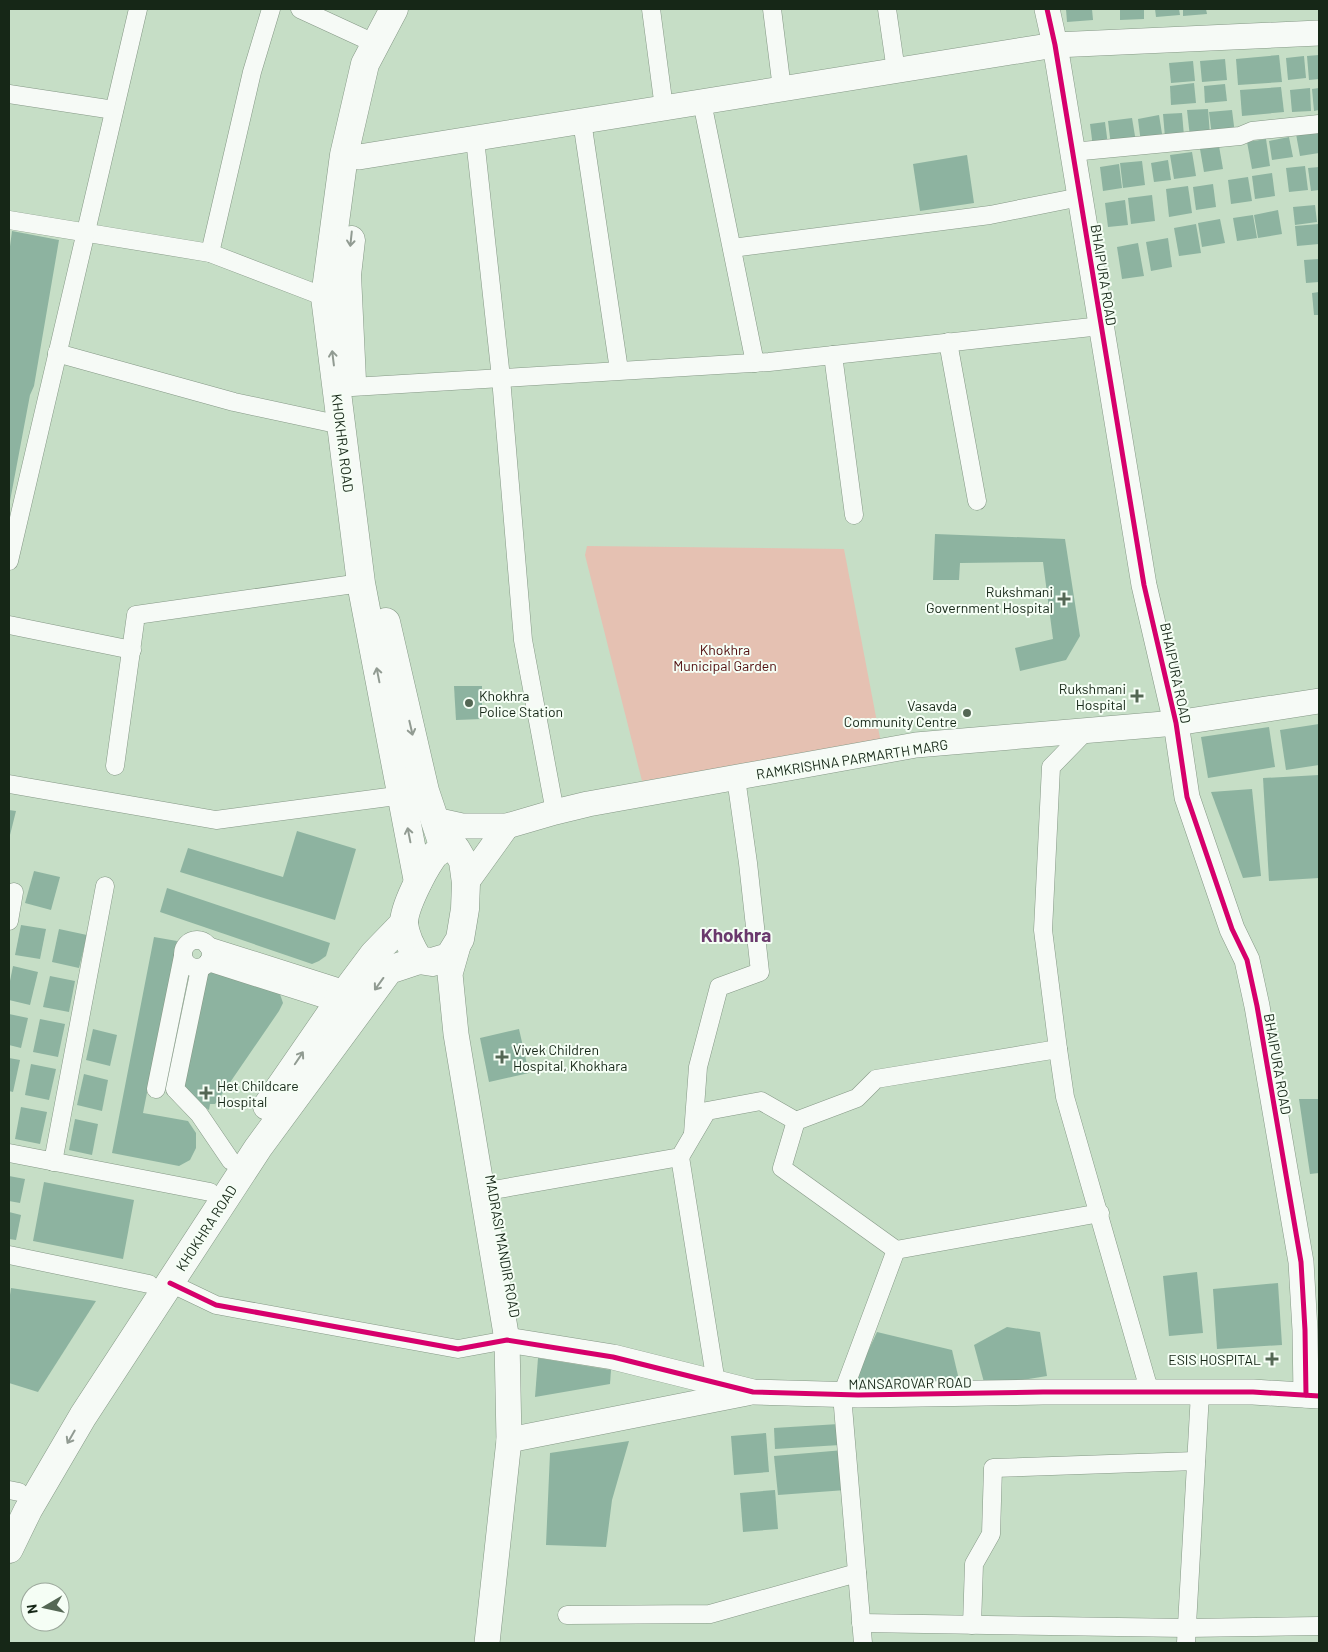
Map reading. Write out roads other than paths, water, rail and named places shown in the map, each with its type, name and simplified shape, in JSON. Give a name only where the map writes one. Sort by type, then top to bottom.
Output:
[{"type":"main road","name":"KHOKHRA ROAD","points":[[394,9],[366,64],[344,155],[336,297],[341,425],[361,584],[413,793],[435,820],[444,848]]},
{"type":"main road","name":"KHOKHRA ROAD","points":[[412,9],[380,70],[359,157],[347,275],[336,297],[352,387],[376,581],[413,793],[418,882]]},
{"type":"main road","points":[[425,961],[409,943],[404,923],[408,905],[418,882],[433,856],[444,848],[456,849],[463,861],[466,883],[465,909],[460,939]]},
{"type":"main road","name":"KHOKHRA ROAD","points":[[9,1549],[28,1510],[210,1192],[342,996],[374,954],[404,923]]},
{"type":"main road","name":"KHOKHRA ROAD","points":[[12,1498],[52,1432],[389,970],[449,956],[460,939]]},
{"type":"street","points":[[9,561],[138,9]]},
{"type":"street","points":[[210,253],[252,72],[271,9]]},
{"type":"street","points":[[300,9],[376,44]]},
{"type":"street","points":[[651,9],[664,108]]},
{"type":"street","points":[[772,9],[782,89]]},
{"type":"street","points":[[887,9],[896,71]]},
{"type":"street","name":"BHAIPURA ROAD","points":[[1047,9],[1055,45],[1144,585],[1176,723],[1187,797],[1232,929],[1247,960],[1257,1006],[1301,1262],[1305,1330],[1313,1396]]},
{"type":"street","points":[[359,157],[1055,45],[1319,33]]},
{"type":"street","points":[[9,94],[114,110]]},
{"type":"street","points":[[702,102],[755,363]]},
{"type":"street","points":[[582,121],[619,370]]},
{"type":"street","points":[[1072,152],[1240,136],[1252,131],[1319,124]]},
{"type":"street","points":[[475,139],[501,378],[523,640],[554,812]]},
{"type":"street","points":[[732,248],[990,216],[1080,197]]},
{"type":"street","points":[[9,220],[210,253],[336,297]]},
{"type":"street","points":[[352,387],[755,363],[1101,326]]},
{"type":"street","points":[[948,342],[977,501]]},
{"type":"street","points":[[58,353],[234,402],[341,425]]},
{"type":"street","points":[[833,355],[854,515]]},
{"type":"street","points":[[115,766],[136,615],[361,584]]},
{"type":"street","points":[[9,625],[132,650]]},
{"type":"street","name":"RAMKRISHNA PARMARTH MARG","points":[[435,820],[462,826],[507,826],[588,804],[916,745],[1176,723],[1319,701]]},
{"type":"street","points":[[1087,730],[1051,767],[1044,930],[1065,1097],[1100,1213],[1150,1393]]},
{"type":"street","points":[[693,1134],[698,1067],[719,986],[760,972],[736,778]]},
{"type":"street","points":[[9,784],[216,820],[413,793]]},
{"type":"street","points":[[466,883],[507,826]]},
{"type":"street","points":[[53,1162],[105,886]]},
{"type":"street","points":[[9,921],[14,892]]},
{"type":"street","points":[[456,1034],[450,974],[460,939]]},
{"type":"street","points":[[156,1089],[183,951],[189,942],[199,940],[205,959],[175,1089],[199,1114],[230,1161]]},
{"type":"street","points":[[183,956],[188,966],[193,968],[205,959]]},
{"type":"street","points":[[205,959],[342,996]]},
{"type":"street","points":[[425,961],[456,1034]]},
{"type":"street","name":"MADRASI MANDIR ROAD","points":[[456,1034],[507,1340],[509,1440],[487,1643]]},
{"type":"street","points":[[716,1382],[680,1157],[707,1111],[761,1101],[796,1120],[857,1098],[876,1079],[1058,1049]]},
{"type":"street","points":[[796,1120],[782,1168],[896,1250],[1100,1213]]},
{"type":"street","points":[[9,1154],[210,1192]]},
{"type":"street","points":[[482,1192],[680,1157]]},
{"type":"street","points":[[862,1643],[842,1395],[896,1250]]},
{"type":"street","points":[[9,1255],[159,1283],[216,1306],[458,1349],[507,1340]]},
{"type":"street","name":"MANSAROVAR ROAD","points":[[507,1340],[613,1357],[753,1392],[842,1395],[1043,1392],[1252,1392],[1313,1396]]},
{"type":"street","points":[[509,1440],[753,1392]]},
{"type":"street","points":[[1186,1635],[1200,1392]]},
{"type":"street","points":[[972,1625],[974,1564],[991,1534],[993,1468],[1196,1461]]},
{"type":"street","points":[[567,1615],[710,1614],[857,1574]]},
{"type":"street","points":[[861,1623],[972,1625],[1186,1635],[1319,1626]]},
{"type":"place","name":"Rukshmani Government Hospital","points":[[1064,599]]},
{"type":"place","name":"Rukshmani Hospital","points":[[1137,696]]},
{"type":"place","name":"Khokhra Police Station","points":[[469,703]]},
{"type":"place","name":"Vasavda Community Centre","points":[[967,713]]},
{"type":"place","name":"Vivek Children Hospital, Khokhara","points":[[502,1057]]},
{"type":"place","name":"Het Childcare Hospital","points":[[206,1093]]},
{"type":"place","name":"ESIS HOSPITAL","points":[[1272,1359]]},
{"type":"district","name":"Khokhra","points":[[736,934]]},
{"type":"park label","name":"Khokhra Municipal Garden","points":[[725,658]]}]
